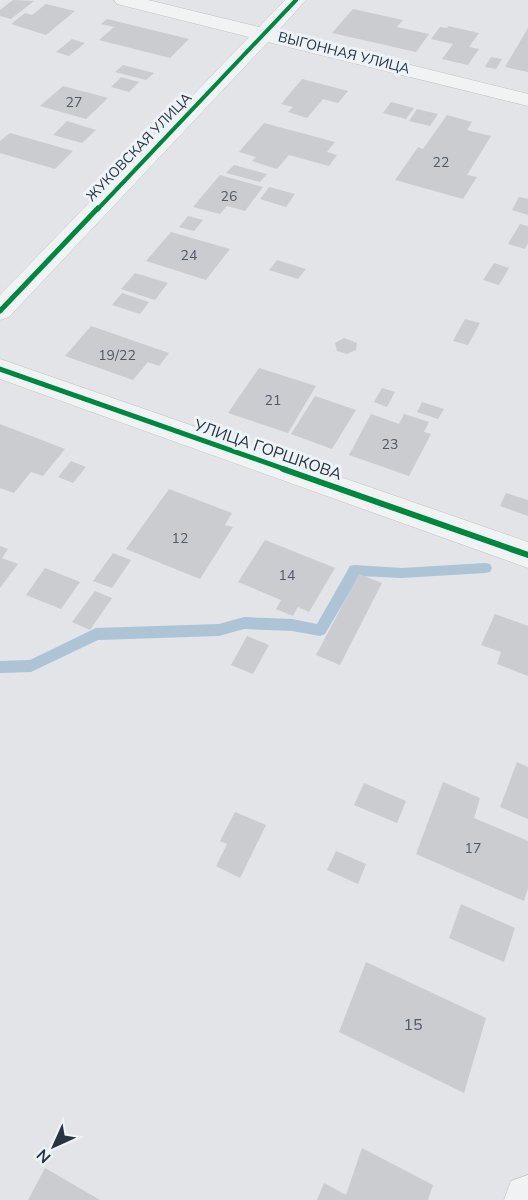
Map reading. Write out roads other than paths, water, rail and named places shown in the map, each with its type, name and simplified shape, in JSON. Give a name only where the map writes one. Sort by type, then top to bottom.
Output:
[{"type":"street","name":"ВЫГОННАЯ УЛИЦА","points":[[124,0],[528,100]]},
{"type":"street","name":"ЖУКОВСКАЯ УЛИЦА","points":[[0,311],[296,0]]},
{"type":"street","name":"УЛИЦА ГОРШКОВА","points":[[0,369],[528,555]]},
{"type":"waterway","points":[[0,667],[31,666],[96,634],[219,630],[244,623],[292,625],[320,630],[355,570],[402,573],[485,568]]}]
